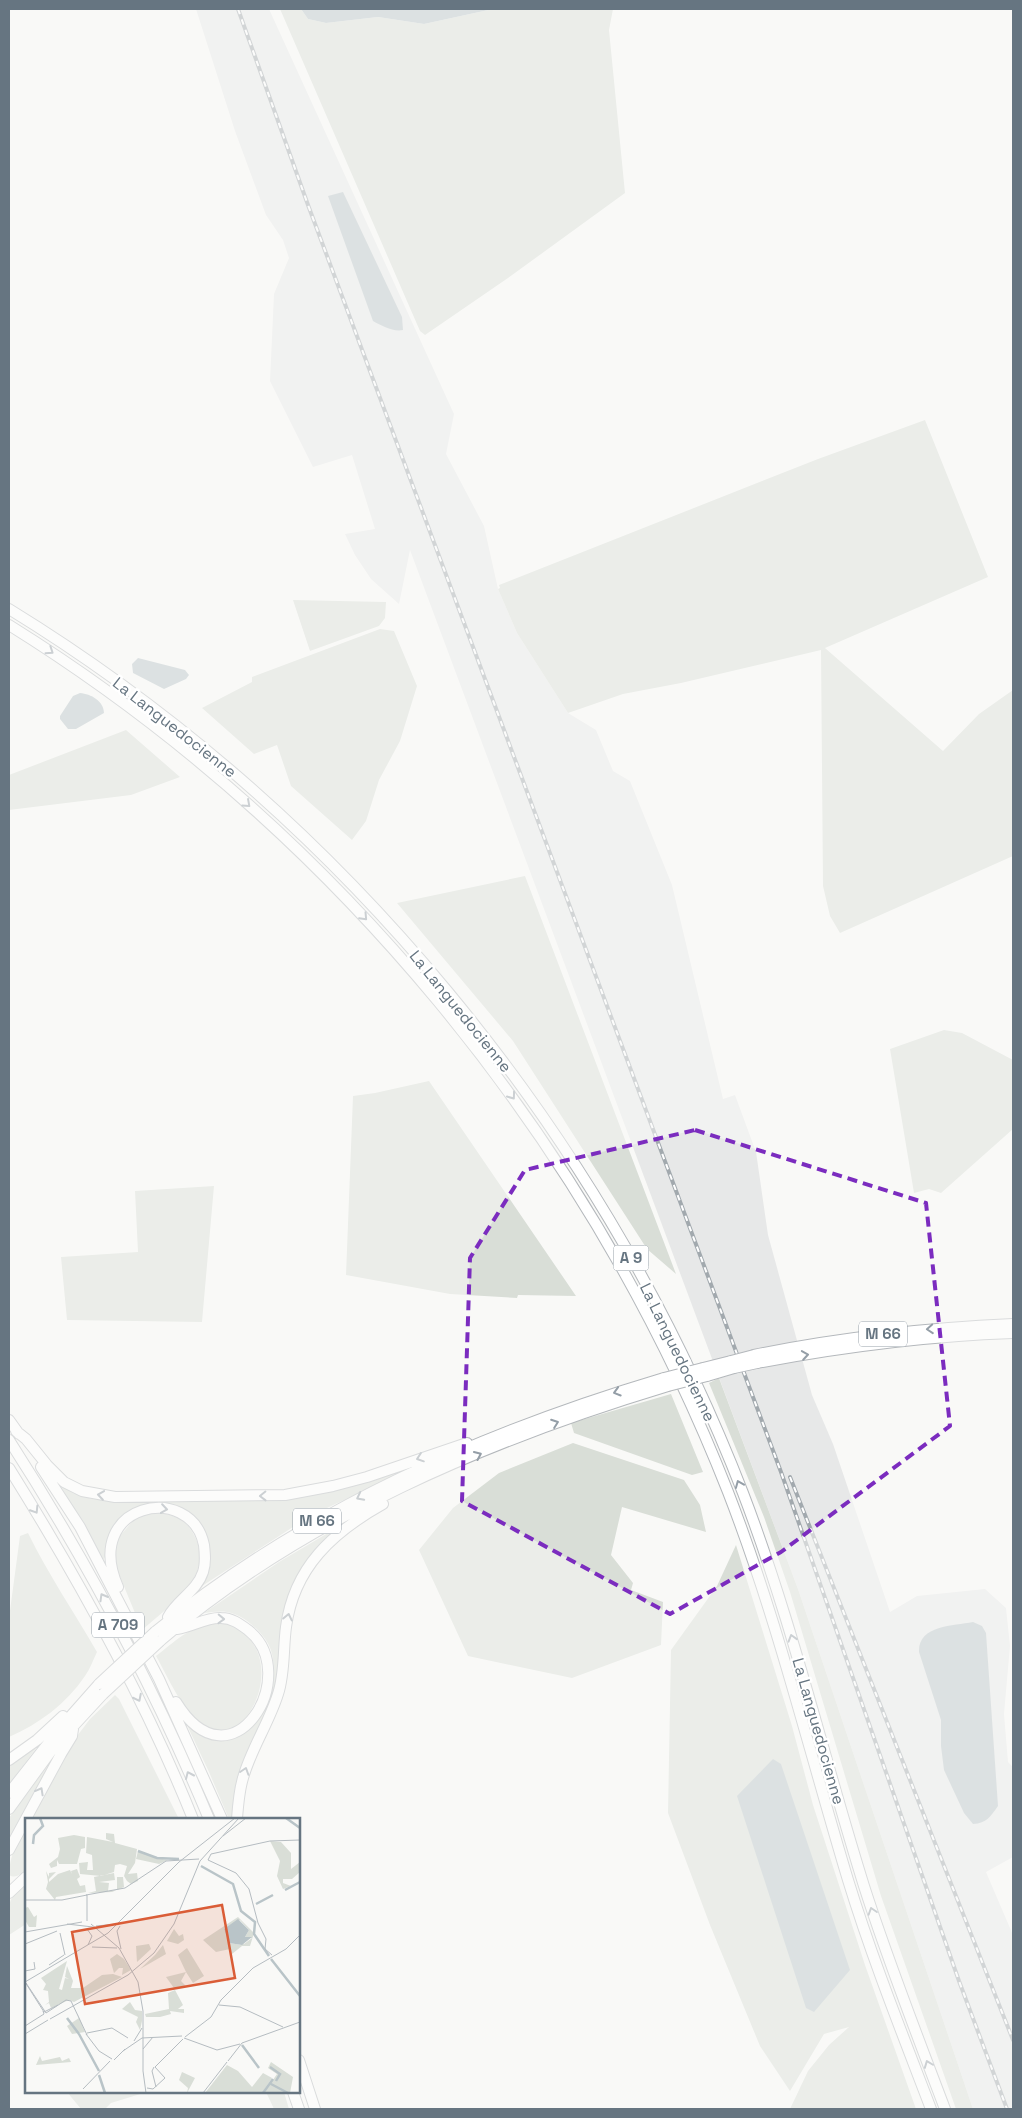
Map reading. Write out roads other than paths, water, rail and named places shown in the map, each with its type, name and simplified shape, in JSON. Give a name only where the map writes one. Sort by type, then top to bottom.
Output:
[{"type":"highway","name":"La Languedocienne","points":[[9,609],[86,659],[176,726],[252,789],[328,861],[403,940],[461,1008],[541,1114],[593,1193],[674,1338],[713,1422],[742,1492],[782,1606],[876,1924],[945,2109]]},
{"type":"highway","name":"La Languedocienne","points":[[9,625],[71,665],[165,734],[247,804],[332,884],[402,958],[471,1042],[521,1110],[576,1192],[615,1258],[668,1356],[729,1496],[769,1610],[862,1923],[931,2109]]},
{"type":"highway","name":"M 66","points":[[9,1809],[54,1747],[74,1725],[101,1689],[169,1627],[282,1541],[383,1486],[484,1441],[559,1411],[795,1347],[912,1330],[1013,1324]]},
{"type":"highway","name":"M 66","points":[[756,1359],[961,1335],[1013,1333]]},
{"type":"highway","name":"M 66","points":[[169,1627],[316,1531],[401,1488],[543,1427],[666,1382]]},
{"type":"highway","points":[[9,1420],[80,1528],[127,1616],[159,1679],[222,1818]]},
{"type":"highway","points":[[16,1431],[26,1439],[43,1461],[64,1482],[91,1494],[115,1497],[285,1495],[333,1486],[367,1477],[464,1443],[484,1441]]},
{"type":"highway","name":"A 709","points":[[9,1440],[59,1520],[110,1609],[154,1695],[209,1818]]},
{"type":"highway","name":"A 709","points":[[9,1468],[55,1542],[99,1622],[149,1720],[193,1818]]},
{"type":"highway","points":[[237,1818],[243,1778],[280,1688],[288,1617],[303,1574],[315,1556],[331,1540],[372,1510],[394,1498],[401,1488]]},
{"type":"highway","points":[[127,1616],[126,1605],[111,1571],[109,1557],[112,1539],[121,1524],[136,1512],[153,1508],[169,1509],[182,1514],[193,1523],[202,1537],[206,1555],[203,1572],[196,1586],[171,1612],[169,1627],[220,1618],[232,1620],[242,1625],[256,1638],[265,1654],[268,1675],[267,1691],[261,1705],[244,1728],[233,1734],[220,1736],[207,1733],[184,1716],[167,1686],[159,1679]]},
{"type":"highway","name":"M 66","points":[[9,1793],[84,1699],[101,1689]]},
{"type":"highway","name":"M 66","points":[[9,1760],[37,1740],[78,1700],[84,1699]]},
{"type":"highway","name":"M 66","points":[[26,1818],[72,1736],[74,1725]]},
{"type":"highway","name":"M 66","points":[[9,1850],[25,1820]]},
{"type":"highway","points":[[9,1893],[25,1877]]},
{"type":"highway","points":[[300,2063],[315,2109]]},
{"type":"highway","points":[[293,2093],[299,2109]]},
{"type":"railway","points":[[238,9],[308,205],[781,1472],[959,1981],[1007,2109]]},
{"type":"railway","points":[[790,1477],[1013,2040]]}]
